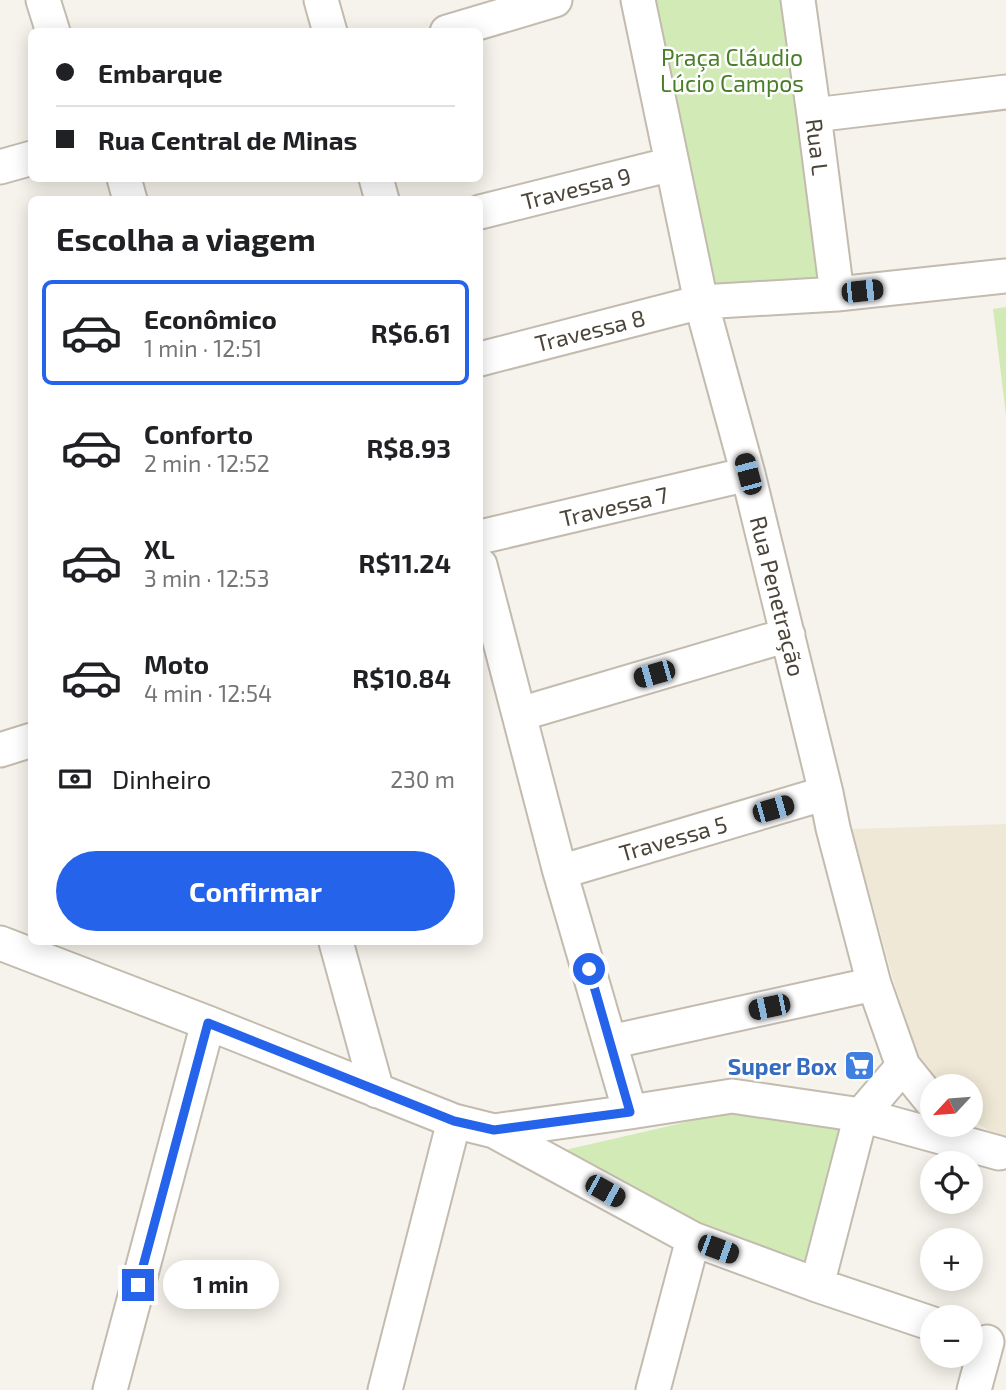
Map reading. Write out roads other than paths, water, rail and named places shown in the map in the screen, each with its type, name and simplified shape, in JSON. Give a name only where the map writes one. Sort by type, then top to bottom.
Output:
[{"type":"street","points":[[43,0],[52,28]]},
{"type":"street","points":[[321,0],[329,28]]},
{"type":"street","points":[[460,28],[555,0]]},
{"type":"street","name":"Rua Penetração","points":[[638,0],[701,302],[748,474],[833,828],[874,984],[903,1066],[920,1087]]},
{"type":"street","name":"Rua L","points":[[798,0],[837,293]]},
{"type":"street","points":[[814,115],[1006,92]]},
{"type":"street","points":[[0,167],[28,159]]},
{"type":"street","name":"Travessa 9","points":[[483,211],[672,163]]},
{"type":"street","name":"Travessa 8","points":[[483,358],[701,302],[837,293],[1006,276]]},
{"type":"street","name":"Travessa 7","points":[[483,536],[748,474]]},
{"type":"street","points":[[484,608],[520,714],[560,872],[630,1112]]},
{"type":"street","points":[[520,714],[788,635]]},
{"type":"street","points":[[0,750],[28,741]]},
{"type":"street","name":"Travessa 5","points":[[560,872],[826,793]]},
{"type":"street","points":[[0,943],[454,1121],[494,1130],[693,1239],[920,1320]]},
{"type":"street","points":[[337,945],[377,1091]]},
{"type":"street","points":[[610,1042],[874,984]]},
{"type":"street","points":[[110,1390],[208,1023]]},
{"type":"street","points":[[817,1285],[861,1115],[903,1066]]},
{"type":"street","points":[[494,1130],[732,1096],[861,1115],[1003,1154]]},
{"type":"street","points":[[385,1390],[454,1121]]},
{"type":"street","points":[[979,1138],[1003,1154]]},
{"type":"street","points":[[653,1390],[693,1239]]},
{"type":"street","points":[[974,1390],[988,1342]]},
{"type":"place","name":"Super Box","points":[[860,1066]]},
{"type":"park label","name":"Praça Cláudio Lúcio Campos","points":[[732,70]]}]
